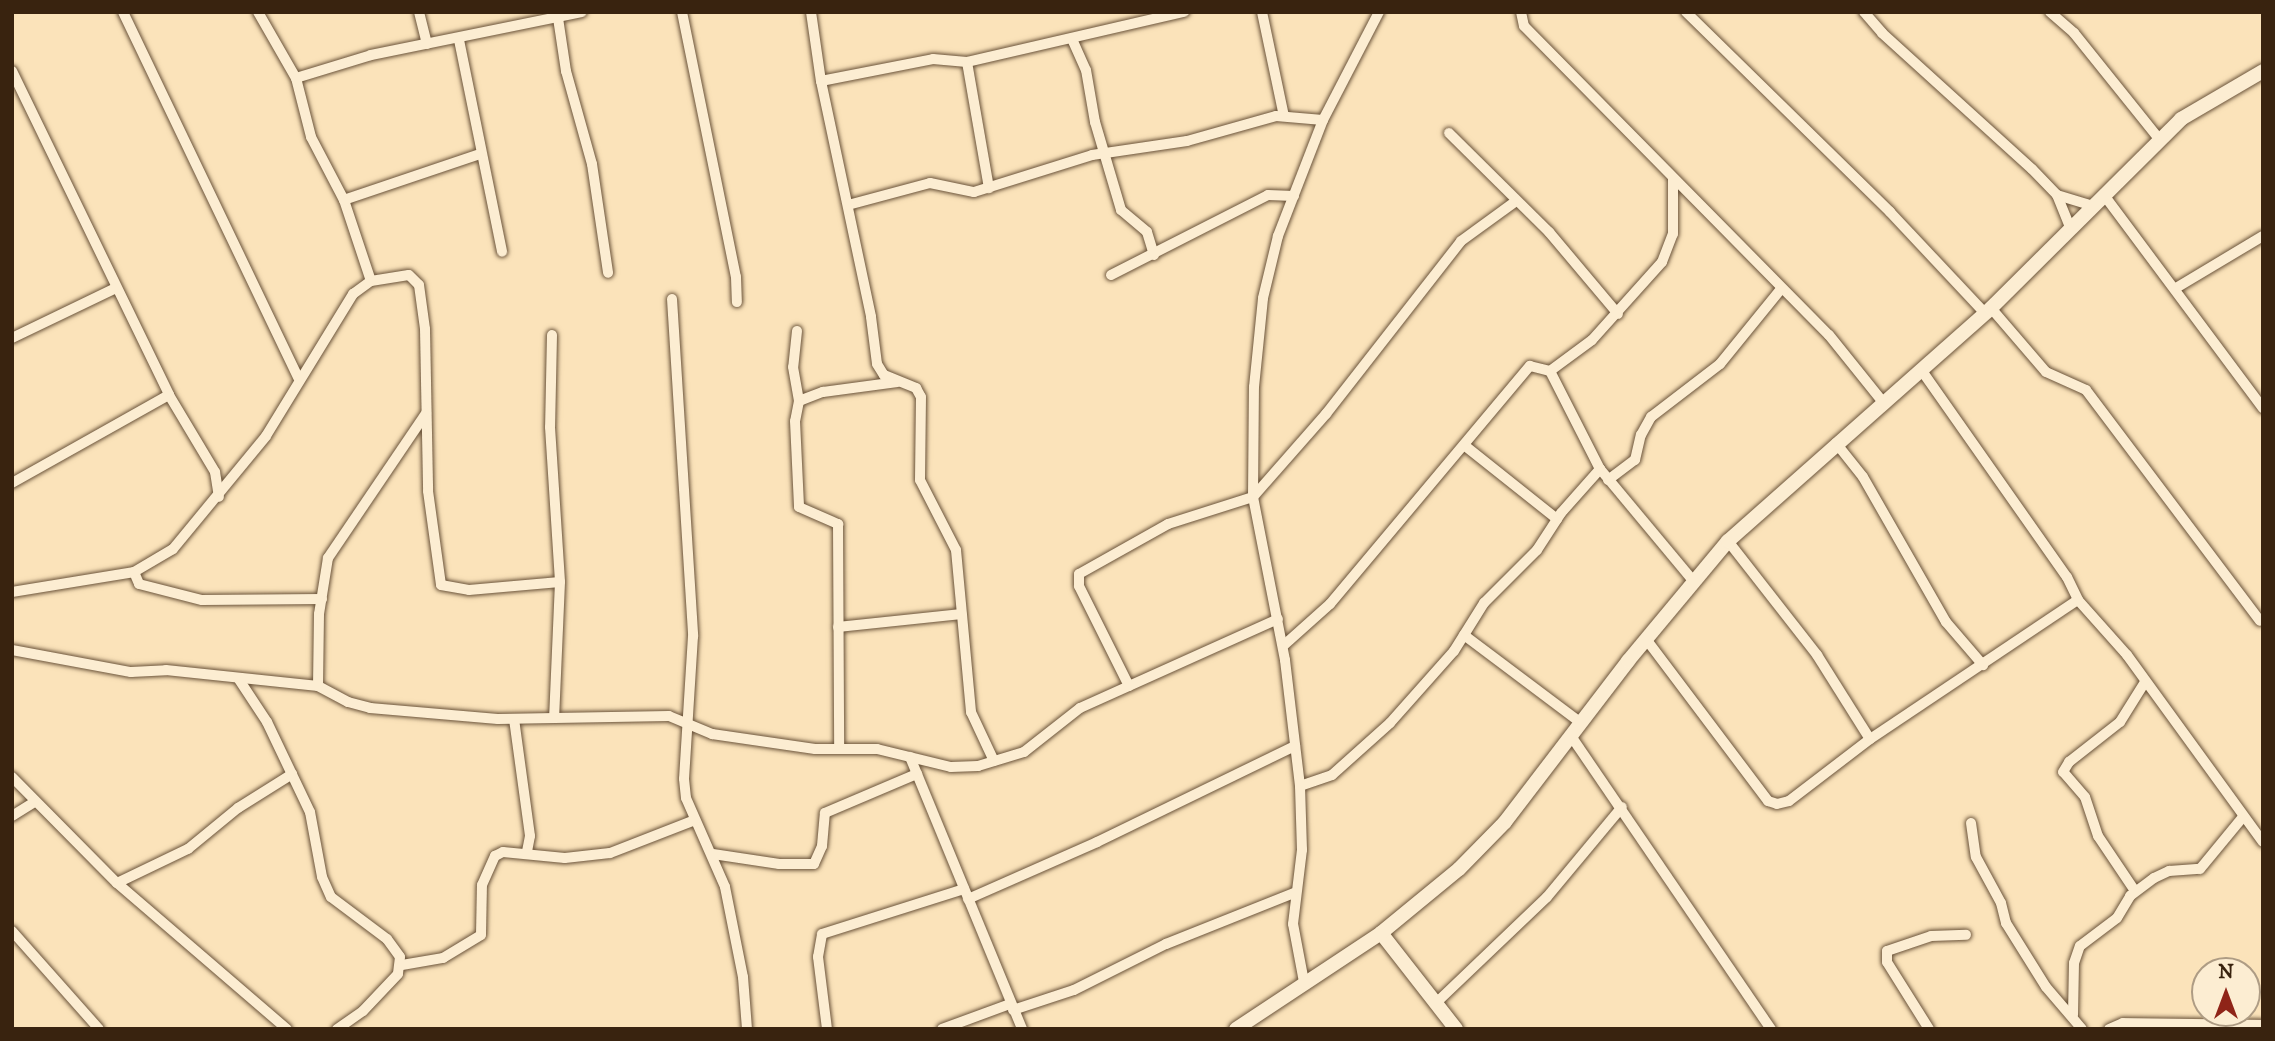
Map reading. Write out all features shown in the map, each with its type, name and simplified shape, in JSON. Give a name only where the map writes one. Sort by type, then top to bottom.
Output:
[{"type":"street","points":[[123,12],[298,378]]},
{"type":"street","points":[[258,12],[296,78],[311,137],[344,200],[371,281]]},
{"type":"street","points":[[419,12],[427,44]]},
{"type":"street","points":[[296,78],[371,55],[459,40],[545,16],[558,18],[582,12]]},
{"type":"street","points":[[682,12],[736,277],[737,302]]},
{"type":"street","points":[[811,12],[821,81],[848,205],[877,364],[884,375],[916,388],[921,397],[920,480],[956,551],[971,712],[994,761]]},
{"type":"street","points":[[821,81],[933,60],[967,62],[1184,12]]},
{"type":"street","points":[[1262,12],[1284,116]]},
{"type":"street","points":[[1304,982],[1295,943],[1294,893],[1302,850],[1300,786],[1283,646],[1253,497],[1251,430],[1264,298],[1278,236],[1323,120],[1379,12]]},
{"type":"street","points":[[1521,12],[1524,26],[1829,335],[1882,401]]},
{"type":"street","points":[[1686,12],[1882,204],[2046,372],[2086,390],[2260,621]]},
{"type":"street","points":[[1864,12],[2057,195],[2070,228]]},
{"type":"street","points":[[2050,12],[2074,33],[2160,140]]},
{"type":"street","points":[[558,18],[566,71],[592,164],[608,273]]},
{"type":"street","points":[[1072,39],[1086,70],[1121,211],[1147,232],[1154,256]]},
{"type":"street","points":[[459,40],[502,252]]},
{"type":"street","points":[[967,62],[989,188]]},
{"type":"street","points":[[12,71],[169,395],[215,472],[219,497]]},
{"type":"street","points":[[1236,1029],[1381,933],[1483,846],[1646,639],[1728,541],[1882,401],[1922,371],[1988,310],[2160,140],[2204,101],[2263,71]]},
{"type":"street","points":[[848,205],[930,183],[952,184],[962,192],[989,188],[1105,152],[1178,143],[1284,116],[1323,120]]},
{"type":"street","points":[[1449,133],[1549,232],[1618,314]]},
{"type":"street","points":[[344,200],[481,155]]},
{"type":"street","points":[[1550,371],[1618,314],[1670,248],[1673,178]]},
{"type":"street","points":[[1111,275],[1154,256],[1268,195],[1294,196]]},
{"type":"street","points":[[2057,195],[2092,206]]},
{"type":"street","points":[[2104,195],[2263,408]]},
{"type":"street","points":[[1129,686],[1079,586],[1079,574],[1168,524],[1253,497],[1326,414],[1461,241],[1516,201]]},
{"type":"street","points":[[2176,288],[2263,236]]},
{"type":"street","points":[[12,592],[134,572],[173,549],[219,497],[284,408],[298,378],[339,312],[371,281],[410,275],[419,285],[425,329],[428,491],[441,585],[469,590],[560,582]]},
{"type":"street","points":[[12,338],[116,288]]},
{"type":"street","points":[[1608,480],[1635,460],[1651,417],[1720,364],[1781,289]]},
{"type":"street","points":[[671,299],[693,636],[684,779],[695,820],[713,854],[736,936],[747,1029]]},
{"type":"street","points":[[797,331],[793,367],[799,401],[795,421],[799,506],[838,524],[839,749]]},
{"type":"street","points":[[552,335],[550,427],[560,582],[554,717]]},
{"type":"street","points":[[1283,646],[1329,604],[1522,372],[1539,366],[1550,371],[1600,469],[1695,583]]},
{"type":"street","points":[[1922,371],[2067,577],[2078,600],[2145,682],[2242,818],[2263,842]]},
{"type":"street","points":[[799,401],[823,392],[900,382]]},
{"type":"street","points":[[12,483],[169,395]]},
{"type":"street","points":[[318,686],[322,599],[328,558],[426,412]]},
{"type":"street","points":[[1836,443],[1863,477],[1946,622],[1983,665]]},
{"type":"street","points":[[1464,445],[1557,519]]},
{"type":"street","points":[[1300,786],[1332,775],[1366,747],[1464,635],[1484,603],[1542,543],[1557,519],[1600,469]]},
{"type":"street","points":[[215,472],[231,475],[239,471]]},
{"type":"street","points":[[1728,541],[1817,655],[1870,738]]},
{"type":"street","points":[[134,572],[139,583],[202,600],[322,599]]},
{"type":"street","points":[[1646,639],[1769,801],[1789,801],[1870,738],[2078,600]]},
{"type":"street","points":[[838,627],[961,614]]},
{"type":"street","points":[[12,650],[131,672],[166,670],[318,686],[348,702],[370,708],[514,719],[649,715],[688,721],[712,734],[839,749],[877,750],[951,767],[994,761],[1024,752],[1080,708],[1278,619]]},
{"type":"street","points":[[1464,635],[1581,723]]},
{"type":"street","points":[[238,678],[292,774],[310,813],[323,877],[331,897],[387,939],[402,965]]},
{"type":"street","points":[[2135,891],[2098,836],[2085,797],[2063,772],[2069,762],[2120,722],[2145,682]]},
{"type":"street","points":[[514,719],[530,836],[527,852]]},
{"type":"street","points":[[1571,736],[1771,1029]]},
{"type":"street","points":[[827,1029],[818,957],[822,934],[966,894],[1097,842],[1295,746]]},
{"type":"street","points":[[910,757],[1022,1029]]},
{"type":"street","points":[[117,883],[188,849],[238,808],[292,774]]},
{"type":"street","points":[[713,854],[779,864],[814,863],[822,846],[825,813],[917,774]]},
{"type":"street","points":[[12,777],[117,883],[287,1029]]},
{"type":"street","points":[[12,816],[34,802]]},
{"type":"street","points":[[1436,1003],[1538,906],[1622,807]]},
{"type":"street","points":[[2073,1015],[2076,953],[2117,918],[2135,891],[2169,871],[2196,872],[2242,818]]},
{"type":"street","points":[[337,1029],[363,1011],[402,965],[443,958],[481,934],[482,884],[489,866],[503,852],[527,852],[565,858],[610,853],[695,820]]},
{"type":"street","points":[[1971,822],[1976,857],[2001,903],[2006,923],[2046,987],[2073,1015],[2082,1029]]},
{"type":"street","points":[[942,1029],[1074,990],[1166,944],[1294,893]]},
{"type":"street","points":[[12,931],[99,1029]]},
{"type":"street","points":[[1381,933],[1456,1029]]},
{"type":"street","points":[[1928,1029],[1887,961],[1887,951],[1931,936],[1966,935]]},
{"type":"street","points":[[2109,1029],[2123,1023],[2213,1028],[2263,1025]]}]
